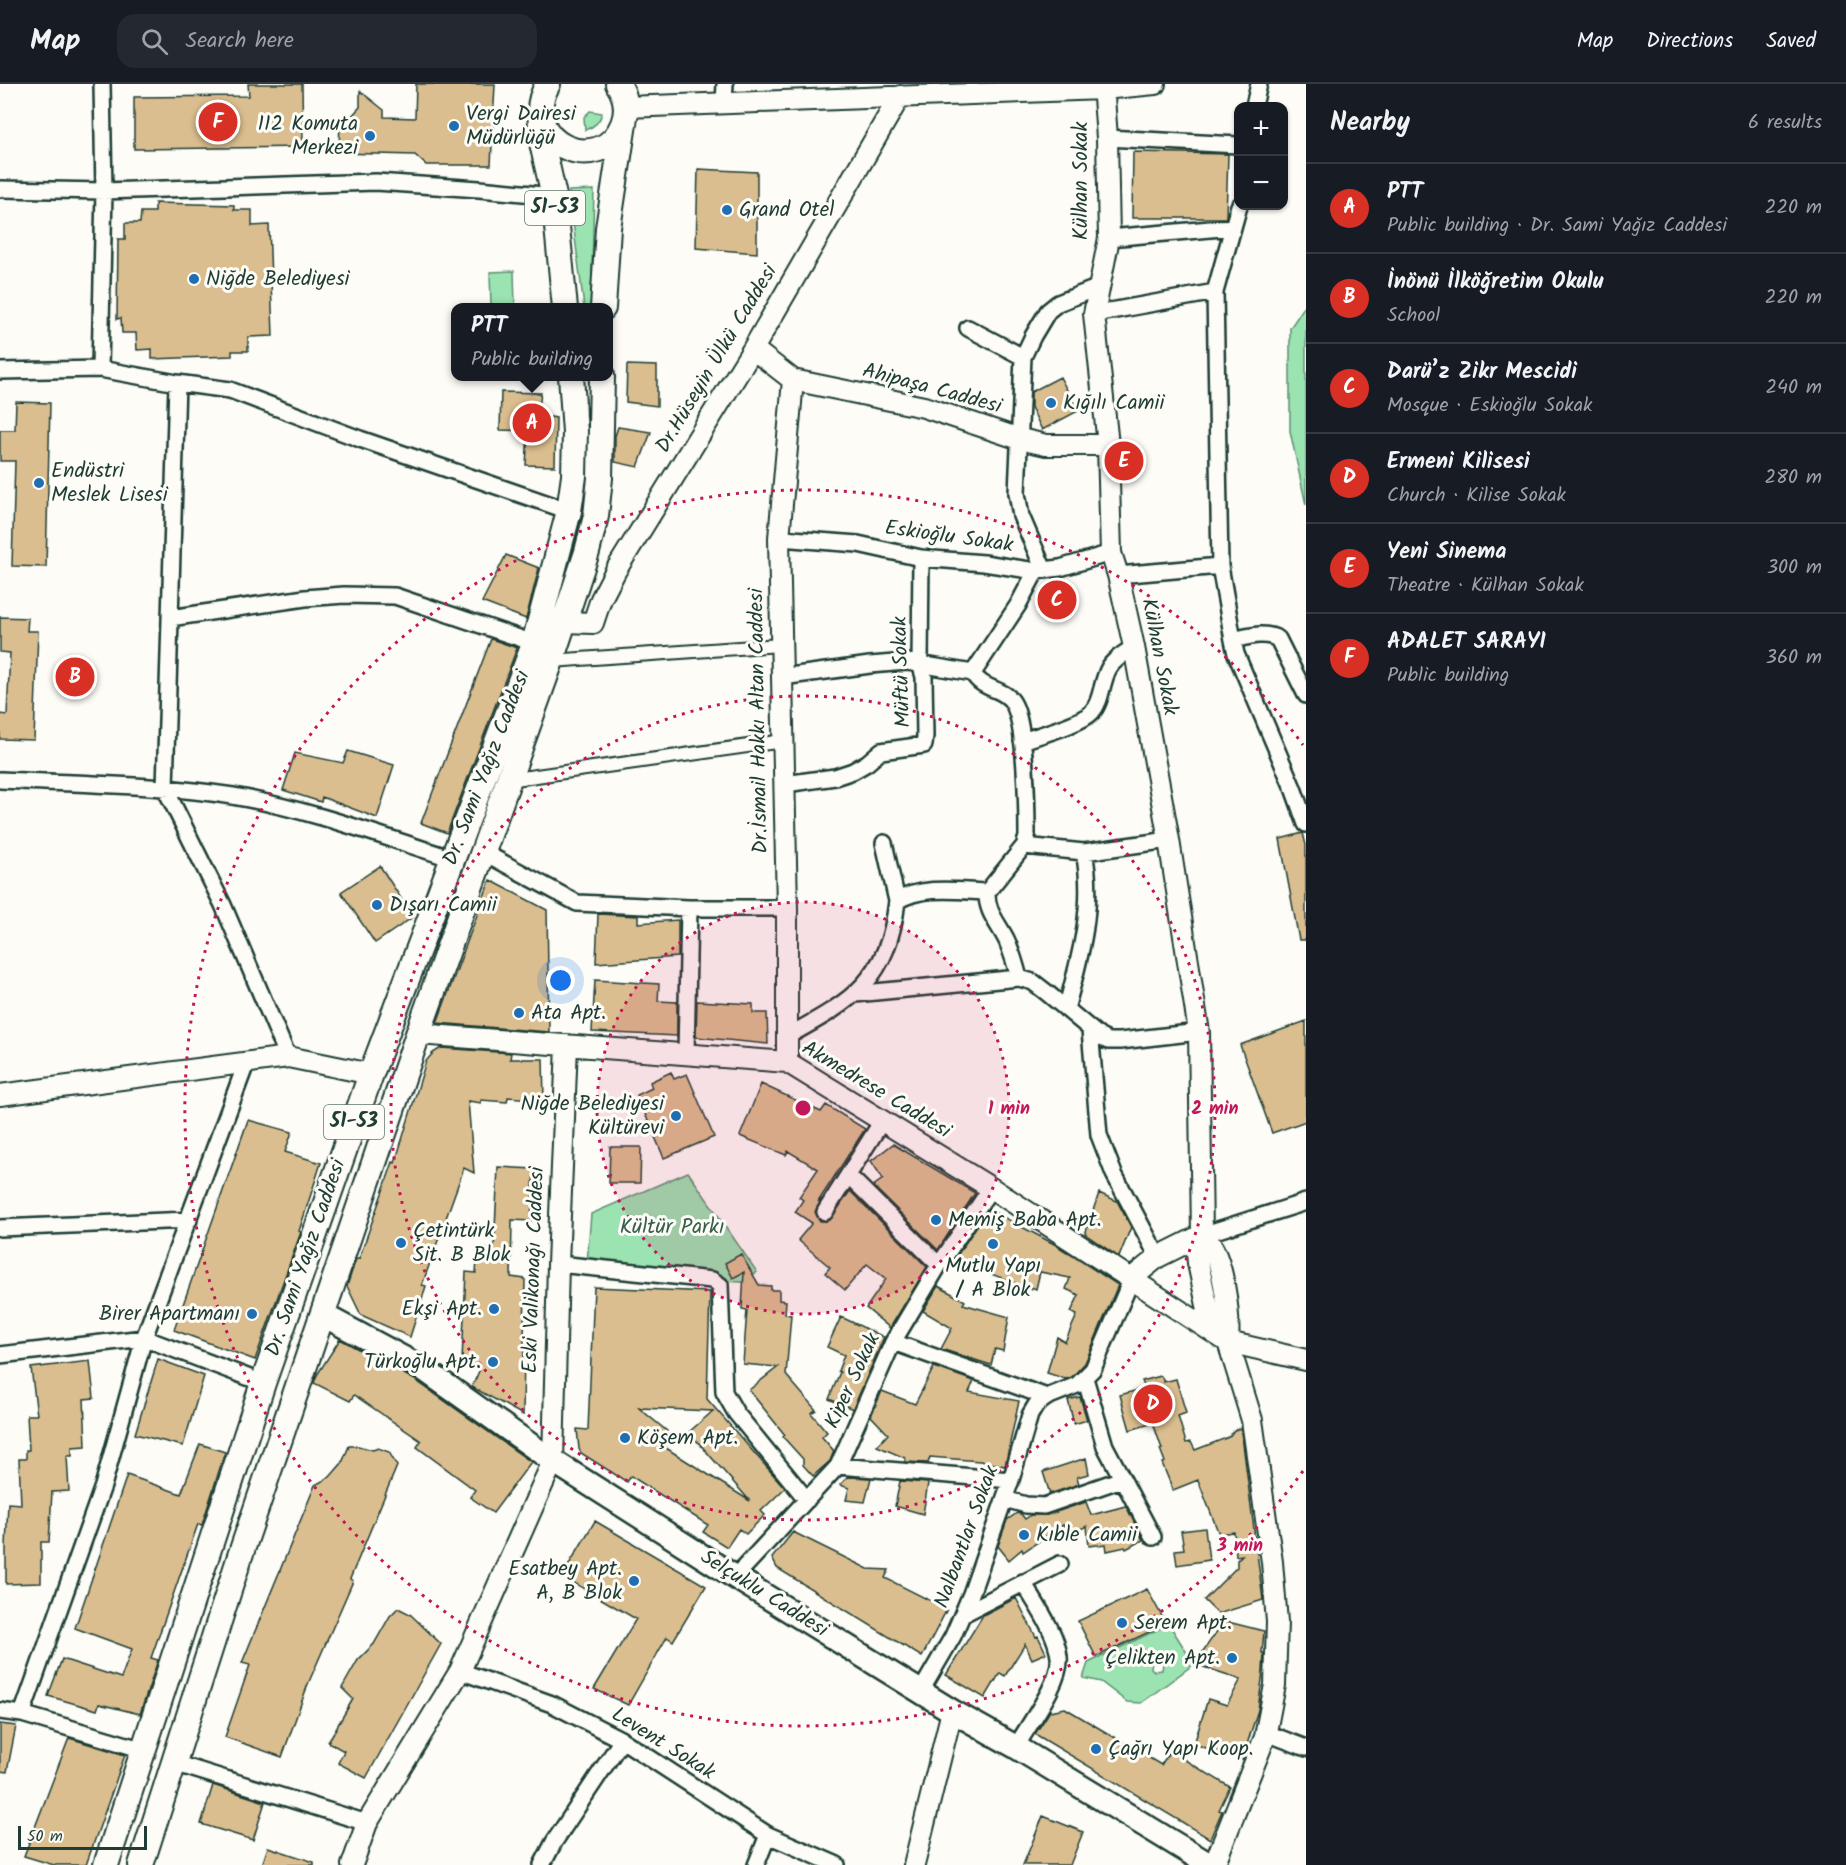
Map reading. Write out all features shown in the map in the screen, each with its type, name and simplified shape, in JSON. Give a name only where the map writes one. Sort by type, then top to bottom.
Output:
[{"type":"main road","points":[[544,93],[541,120],[550,137],[568,149],[578,152],[599,149],[616,136],[623,98]]},
{"type":"main road","name":"51-53","points":[[544,93],[542,143],[554,196],[565,303]]},
{"type":"main road","name":"51-53","points":[[603,303],[608,228],[623,98]]},
{"type":"main road","name":"Dr. Sami Yağız Caddesi","points":[[106,1865],[263,1383],[371,1074],[534,643],[569,511],[574,476],[575,432],[571,381]]},
{"type":"main road","name":"Dr. Sami Yağız Caddesi","points":[[141,1865],[240,1556],[418,1034],[551,661],[587,552],[596,516],[600,478],[602,381]]},
{"type":"main road","name":"Selçuklu Caddesi","points":[[323,1315],[422,1368],[553,1461],[735,1577],[952,1711],[1212,1865]]},
{"type":"street","points":[[100,369],[104,191],[102,84]]},
{"type":"street","points":[[623,98],[725,93],[1155,84]]},
{"type":"street","points":[[1255,102],[1259,84]]},
{"type":"street","name":"Külhan Sokak","points":[[1103,86],[1107,138],[1108,238],[1094,314],[1108,445],[1111,553],[1134,647],[1169,840],[1199,1032],[1202,1235]]},
{"type":"street","name":"Dr.Hüseyin Ülkü Caddesi","points":[[564,622],[592,624],[601,599],[616,570],[753,349],[899,90]]},
{"type":"street","points":[[1107,138],[1234,145]]},
{"type":"street","points":[[0,189],[104,191],[376,182],[554,196]]},
{"type":"street","points":[[1238,210],[1215,292],[1220,566],[1236,654],[1306,824]]},
{"type":"street","points":[[1108,238],[1233,227]]},
{"type":"street","points":[[973,673],[1040,570],[1021,516],[1017,493],[1023,357],[1048,311],[1058,303],[1099,287]]},
{"type":"street","points":[[1094,314],[1215,292]]},
{"type":"street","points":[[968,328],[1023,357]]},
{"type":"street","name":"Ahipaşa Caddesi","points":[[753,349],[793,380],[924,407],[1020,439],[1046,445],[1108,445]]},
{"type":"street","points":[[0,371],[100,369],[230,390],[360,440],[569,511]]},
{"type":"street","name":"Dr.İsmail Hakkı Altan Caddesi","points":[[787,1062],[787,908],[779,538],[793,380]]},
{"type":"street","points":[[177,383],[165,788],[223,905],[288,1057]]},
{"type":"street","name":"Eskioğlu Sokak","points":[[779,538],[858,544],[921,558],[1040,570],[1060,568],[1111,553]]},
{"type":"street","name":"Müftü Sokak","points":[[785,784],[835,777],[853,771],[881,751],[924,745],[924,677],[920,663],[921,558]]},
{"type":"street","points":[[1118,575],[1220,566]]},
{"type":"street","points":[[170,618],[305,598],[344,595],[395,596],[534,643]]},
{"type":"street","points":[[1233,640],[1261,635],[1272,635],[1278,639],[1306,695]]},
{"type":"street","points":[[551,661],[781,645]]},
{"type":"street","points":[[1022,741],[1067,725],[1091,713],[1098,703],[1109,669],[1114,661],[1134,647]]},
{"type":"street","points":[[782,677],[892,663],[920,663],[973,673]]},
{"type":"street","points":[[973,673],[977,681],[1008,697],[1013,703],[1022,741],[1027,823],[1024,846],[987,892],[990,912],[1006,939],[1019,978]]},
{"type":"street","points":[[508,780],[783,741]]},
{"type":"street","points":[[0,780],[165,788],[234,797],[296,810],[453,859]]},
{"type":"street","points":[[1024,846],[1084,852],[1169,840]]},
{"type":"street","points":[[786,1037],[833,1011],[855,994],[873,976],[885,954],[892,933],[897,901],[885,843]]},
{"type":"street","points":[[483,852],[577,903],[689,908],[787,908]]},
{"type":"street","points":[[1066,1009],[1082,946],[1088,902],[1088,873],[1084,852]]},
{"type":"street","points":[[897,901],[912,893],[987,892]]},
{"type":"street","points":[[686,1054],[689,908]]},
{"type":"street","points":[[855,994],[1019,978],[1033,982],[1090,1030],[1107,1041],[1199,1032]]},
{"type":"street","points":[[1090,1030],[1099,1135],[1114,1174],[1158,1257]]},
{"type":"street","name":"Akmedrese Caddesi","points":[[418,1034],[787,1062],[991,1188],[1228,1342]]},
{"type":"street","name":"Eski Valikonağı Caddesi","points":[[553,1461],[567,1045]]},
{"type":"street","points":[[0,1095],[288,1057],[371,1074]]},
{"type":"street","points":[[22,1714],[103,1486],[144,1338],[247,1061]]},
{"type":"street","points":[[825,1212],[882,1121]]},
{"type":"street","points":[[848,1175],[939,1265]]},
{"type":"street","name":"Kiper Sokak","points":[[735,1577],[838,1466],[893,1342],[939,1265],[991,1188]]},
{"type":"street","points":[[1154,1537],[1122,1479],[1100,1431],[1086,1378],[1098,1359],[1132,1278],[1158,1257],[1202,1235],[1306,1202]]},
{"type":"street","points":[[0,1228],[189,1220]]},
{"type":"street","points":[[1202,1235],[1216,1254],[1227,1303],[1228,1342],[1252,1420],[1272,1562],[1277,1623],[1273,1697],[1264,1732],[1265,1737],[1212,1865]]},
{"type":"street","points":[[558,1264],[712,1280],[720,1285],[724,1392],[736,1413],[807,1500]]},
{"type":"street","points":[[0,1354],[144,1338],[263,1383]]},
{"type":"street","points":[[893,1342],[1047,1397]]},
{"type":"street","points":[[1228,1342],[1306,1360]]},
{"type":"street","name":"Nalbantlar Sokak","points":[[921,1691],[963,1614],[1005,1498],[1030,1414],[1036,1405],[1047,1397],[1077,1385],[1086,1378]]},
{"type":"street","points":[[352,1865],[367,1823],[460,1671],[553,1461]]},
{"type":"street","points":[[838,1466],[1011,1480]]},
{"type":"street","points":[[1005,1498],[1026,1505],[1044,1506],[1122,1479]]},
{"type":"street","points":[[963,1614],[1060,1564]]},
{"type":"street","points":[[1016,1747],[1052,1686],[1059,1667],[1059,1655],[1052,1635],[1023,1582]]},
{"type":"street","name":"Levent Sokak","points":[[460,1671],[552,1704],[622,1740],[768,1835],[837,1865]]},
{"type":"street","points":[[0,1711],[22,1714],[144,1750]]},
{"type":"street","points":[[914,1865],[952,1711]]},
{"type":"street","points":[[1264,1732],[1306,1748]]},
{"type":"street","points":[[542,1865],[554,1842],[622,1740]]},
{"type":"street","points":[[174,1763],[367,1823]]},
{"type":"street","points":[[756,1865],[768,1835]]},
{"type":"green space","points":[[590,111],[602,113],[596,124],[585,130],[584,117]]},
{"type":"green space","points":[[594,190],[591,303],[583,303],[569,191]]},
{"type":"green space","points":[[514,271],[515,303],[491,303],[490,272]]},
{"type":"green space","points":[[1306,304],[1306,505],[1290,431],[1290,328]]},
{"type":"green space","name":"Kültür Parkı","points":[[688,1172],[757,1272],[742,1282],[722,1281],[721,1275],[587,1263],[591,1214]]},
{"type":"green space","points":[[1169,1624],[1194,1664],[1141,1703],[1127,1702],[1101,1682],[1083,1678],[1088,1663]],"holes":[[[1163,1656],[1166,1662],[1163,1663],[1162,1670],[1154,1671],[1151,1668],[1152,1662]]]},
{"type":"building","points":[[248,84],[302,84],[303,147],[134,149],[134,97],[249,96]]},
{"type":"building","name":"Vergi Dairesi Müdürlüğü","points":[[416,84],[495,84],[491,165],[426,165],[415,155],[339,153],[340,117],[350,118],[360,107],[360,91],[384,110],[384,117],[415,118]]},
{"type":"building","points":[[1133,152],[1228,154],[1226,218],[1132,218]]},
{"type":"building","name":"Grand Otel","points":[[698,169],[757,172],[757,253],[696,248]]},
{"type":"building","name":"Niğde Belediyesi","points":[[155,203],[234,205],[234,210],[252,210],[252,226],[269,225],[273,336],[248,337],[248,351],[232,351],[232,356],[152,359],[152,349],[137,350],[136,333],[122,333],[121,318],[117,319],[118,239],[125,239],[125,223],[140,223],[141,212],[155,212]]},
{"type":"building","points":[[627,365],[657,366],[657,406],[626,402]]},
{"type":"building","name":"Kığılı Camii","points":[[1060,377],[1078,411],[1042,430],[1031,407],[1031,392]]},
{"type":"building","points":[[501,392],[541,393],[538,415],[556,418],[555,466],[526,465],[528,431],[500,430]]},
{"type":"building","points":[[16,402],[50,403],[46,567],[12,566],[15,461],[0,461],[0,430],[15,430]]},
{"type":"building","points":[[618,427],[651,432],[638,467],[615,462],[615,436]]},
{"type":"building","points":[[506,555],[539,568],[526,619],[482,602]]},
{"type":"building","points":[[1065,590],[1067,608],[1048,610],[1046,592]]},
{"type":"building","points":[[0,617],[28,618],[27,631],[38,631],[34,740],[0,739],[0,714],[7,715],[10,653],[0,652]]},
{"type":"building","points":[[491,639],[517,648],[447,833],[421,823]]},
{"type":"building","points":[[348,751],[394,765],[377,818],[322,797],[321,802],[283,790],[295,753],[343,763]]},
{"type":"building","points":[[1303,833],[1306,845],[1306,940],[1299,940],[1280,839]]},
{"type":"building","name":"Dışarı Camii","points":[[380,866],[413,917],[375,943],[341,892]]},
{"type":"building","points":[[490,880],[547,910],[549,1032],[437,1023]]},
{"type":"building","points":[[598,914],[638,916],[638,923],[678,920],[678,957],[596,963]]},
{"type":"building","points":[[595,980],[659,984],[658,1001],[677,1002],[677,1036],[592,1032]]},
{"type":"building","points":[[697,1001],[753,1004],[753,1013],[767,1013],[768,1044],[696,1037]]},
{"type":"building","points":[[1306,1021],[1306,1121],[1272,1133],[1240,1045]]},
{"type":"building","points":[[441,1048],[511,1053],[510,1059],[543,1059],[544,1100],[508,1097],[507,1102],[468,1101],[474,1173],[464,1168],[422,1285],[426,1286],[410,1337],[361,1315],[347,1286],[356,1259],[359,1259],[393,1162],[395,1163],[426,1061]]},
{"type":"building","name":"Niğde Belediyesi Kültürevi","points":[[671,1072],[674,1079],[687,1074],[714,1137],[664,1158],[637,1095],[652,1088],[650,1082]]},
{"type":"building","points":[[761,1084],[821,1112],[826,1105],[865,1129],[818,1202],[821,1200],[815,1212],[820,1221],[830,1220],[850,1191],[927,1267],[890,1328],[866,1308],[886,1279],[867,1264],[845,1290],[825,1273],[830,1267],[798,1240],[812,1223],[795,1212],[803,1200],[799,1197],[818,1169],[788,1151],[786,1155],[740,1136]]},
{"type":"building","points":[[248,1120],[292,1132],[285,1152],[321,1163],[299,1231],[301,1232],[255,1360],[174,1330]]},
{"type":"building","name":"Memiş Baba Apt.","points":[[893,1144],[975,1193],[938,1250],[873,1186],[883,1179],[871,1161]]},
{"type":"building","points":[[610,1147],[641,1147],[640,1183],[609,1183]]},
{"type":"building","points":[[498,1167],[534,1169],[531,1221],[512,1220],[511,1277],[525,1279],[523,1415],[472,1387],[480,1369],[462,1361],[466,1272],[476,1273],[478,1249],[494,1249]]},
{"type":"building","points":[[1099,1193],[1117,1201],[1131,1227],[1119,1257],[1085,1234]]},
{"type":"building","points":[[988,1209],[1056,1245],[1118,1285],[1085,1363],[1072,1377],[1066,1379],[1047,1373],[1057,1337],[1065,1342],[1077,1315],[1071,1312],[1079,1295],[1066,1289],[1070,1278],[1040,1272],[1036,1289],[1031,1287],[1031,1289],[954,1260]]},
{"type":"building","points":[[741,1254],[759,1285],[771,1286],[771,1290],[779,1290],[779,1300],[786,1301],[785,1314],[791,1315],[786,1375],[816,1410],[811,1413],[827,1432],[822,1437],[834,1451],[830,1461],[813,1476],[803,1465],[803,1459],[783,1437],[785,1435],[749,1390],[778,1367],[743,1364],[747,1310],[742,1309],[744,1272],[733,1278],[725,1263]]},
{"type":"building","points":[[938,1286],[965,1301],[963,1304],[1009,1317],[1003,1351],[995,1349],[991,1365],[941,1349],[952,1328],[923,1311]]},
{"type":"building","points":[[594,1287],[710,1292],[707,1399],[785,1488],[761,1511],[765,1515],[746,1534],[739,1529],[727,1547],[703,1532],[708,1525],[631,1476],[627,1482],[581,1453],[577,1429],[588,1430]],"holes":[[[639,1408],[713,1411],[689,1432],[750,1501],[658,1443],[667,1431]]]},
{"type":"building","points":[[841,1317],[884,1337],[853,1409],[829,1399],[844,1355],[827,1347]]},
{"type":"building","points":[[340,1339],[415,1380],[531,1462],[493,1513],[470,1497],[475,1490],[417,1447],[421,1441],[354,1395],[350,1401],[314,1383]]},
{"type":"building","points":[[158,1359],[204,1376],[183,1446],[135,1434]]},
{"type":"building","points":[[90,1361],[94,1398],[84,1399],[86,1446],[72,1447],[72,1456],[67,1456],[69,1491],[52,1492],[49,1542],[41,1542],[41,1583],[6,1584],[8,1503],[21,1504],[19,1459],[26,1459],[26,1450],[29,1450],[27,1415],[37,1415],[31,1368]]},
{"type":"building","points":[[934,1367],[974,1381],[969,1392],[1019,1401],[1005,1466],[980,1461],[930,1457],[928,1463],[905,1462],[905,1458],[877,1446],[888,1434],[871,1416],[882,1391],[915,1404]]},
{"type":"building","points":[[1161,1376],[1164,1382],[1176,1379],[1186,1413],[1178,1416],[1186,1443],[1191,1442],[1195,1450],[1229,1437],[1234,1430],[1241,1428],[1263,1600],[1218,1614],[1204,1600],[1237,1567],[1237,1560],[1242,1555],[1236,1556],[1234,1532],[1219,1534],[1198,1480],[1173,1490],[1162,1463],[1165,1462],[1153,1423],[1130,1430],[1120,1395],[1145,1388],[1142,1381]]},
{"type":"building","points":[[1080,1397],[1087,1420],[1074,1424],[1068,1400]]},
{"type":"building","points":[[200,1444],[225,1452],[202,1525],[198,1524],[151,1658],[158,1660],[140,1714],[99,1704],[97,1710],[48,1696],[62,1659],[121,1678],[132,1649],[75,1628],[127,1475],[181,1494]]},
{"type":"building","points":[[349,1446],[373,1450],[378,1448],[389,1452],[397,1466],[350,1579],[353,1581],[308,1684],[282,1757],[225,1737],[250,1665],[242,1663],[315,1485],[330,1477],[342,1463]]},
{"type":"building","points":[[1086,1458],[1089,1474],[1077,1477],[1079,1484],[1050,1494],[1043,1472]]},
{"type":"building","points":[[848,1477],[871,1478],[865,1502],[846,1500],[849,1488],[840,1485]]},
{"type":"building","points":[[900,1481],[928,1483],[923,1514],[895,1506]]},
{"type":"building","points":[[1086,1502],[1091,1515],[1126,1506],[1143,1540],[1126,1549],[1125,1547],[1107,1551],[1106,1544],[1089,1546],[1087,1526],[1067,1535],[1063,1525],[1023,1552],[1022,1549],[1009,1560],[998,1546],[1007,1520],[1017,1513],[1025,1519],[1031,1515],[1047,1515]]},
{"type":"building","name":"Esatbey Apt. A, B Blok","points":[[595,1521],[706,1586],[673,1641],[667,1637],[628,1705],[594,1689],[636,1619],[562,1576]]},
{"type":"building","points":[[1205,1528],[1209,1560],[1177,1565],[1175,1550],[1184,1549],[1181,1531]]},
{"type":"building","points":[[793,1532],[868,1569],[889,1570],[885,1578],[947,1609],[922,1657],[777,1568],[772,1558]]},
{"type":"building","name":"Serem Apt.","points":[[1147,1589],[1166,1624],[1096,1657],[1078,1621]]},
{"type":"building","points":[[1016,1598],[1046,1653],[1032,1659],[1025,1644],[1005,1676],[1000,1673],[985,1698],[946,1675],[983,1615]]},
{"type":"building","points":[[398,1608],[410,1614],[441,1644],[366,1778],[338,1763],[344,1751],[328,1742],[353,1699],[342,1688],[358,1660],[374,1644],[390,1616]]},
{"type":"building","points":[[1224,1621],[1264,1631],[1263,1671],[1258,1710],[1242,1760],[1194,1744],[1208,1699],[1227,1705],[1241,1679],[1194,1664]]},
{"type":"building","points":[[1065,1708],[1161,1765],[1170,1751],[1230,1787],[1219,1810],[1222,1811],[1210,1839],[1035,1734],[1050,1711]]},
{"type":"building","points":[[0,1724],[16,1726],[7,1772],[0,1771]]},
{"type":"building","points":[[69,1738],[125,1755],[86,1865],[54,1865],[24,1856]]},
{"type":"building","points":[[213,1785],[265,1802],[253,1840],[201,1824]]},
{"type":"building","points":[[1043,1816],[1083,1832],[1070,1865],[1023,1865]]},
{"type":"building","points":[[268,1847],[314,1862],[314,1865],[262,1865]]},
{"type":"place","name":"ADALET SARAYI","points":[[218,122]]},
{"type":"place","name":"Vergi Dairesi Müdürlüğü","points":[[454,126]]},
{"type":"place","name":"112 Komuta Merkezi","points":[[370,136]]},
{"type":"place","name":"Grand Otel","points":[[727,210]]},
{"type":"place","name":"Niğde Belediyesi","points":[[194,279]]},
{"type":"place","name":"Kığılı Camii","points":[[1051,403]]},
{"type":"place","name":"PTT","points":[[532,423]]},
{"type":"place","name":"Yeni Sinema","points":[[1124,461]]},
{"type":"place","name":"Endüstri Meslek Lisesi","points":[[39,483]]},
{"type":"place","name":"Darü’z Zikr Mescidi","points":[[1057,600]]},
{"type":"place","name":"İnönü İlköğretim Okulu","points":[[75,677]]},
{"type":"place","name":"Dışarı Camii","points":[[377,905]]},
{"type":"place","name":"Ata Apt.","points":[[519,1013]]},
{"type":"place","name":"Niğde Belediyesi Kültürevi","points":[[676,1116]]},
{"type":"place","name":"Memiş Baba Apt.","points":[[936,1220]]},
{"type":"place","name":"Çetintürk Sit. B Blok","points":[[401,1243]]},
{"type":"place","name":"Mutlu Yapı / A Blok","points":[[993,1244]]},
{"type":"place","name":"Ekşi Apt.","points":[[494,1309]]},
{"type":"place","name":"Birer Apartmanı","points":[[252,1314]]},
{"type":"place","name":"Türkoğlu Apt.","points":[[493,1362]]},
{"type":"place","name":"Ermeni Kilisesi","points":[[1153,1404]]},
{"type":"place","name":"Köşem Apt.","points":[[625,1438]]},
{"type":"place","name":"Kıble Camii","points":[[1024,1535]]},
{"type":"place","name":"Esatbey Apt. A, B Blok","points":[[634,1581]]},
{"type":"place","name":"Serem Apt.","points":[[1122,1623]]},
{"type":"place","name":"Çelikten Apt.","points":[[1232,1658]]},
{"type":"place","name":"Çağrı Yapı Koop.","points":[[1096,1749]]}]
